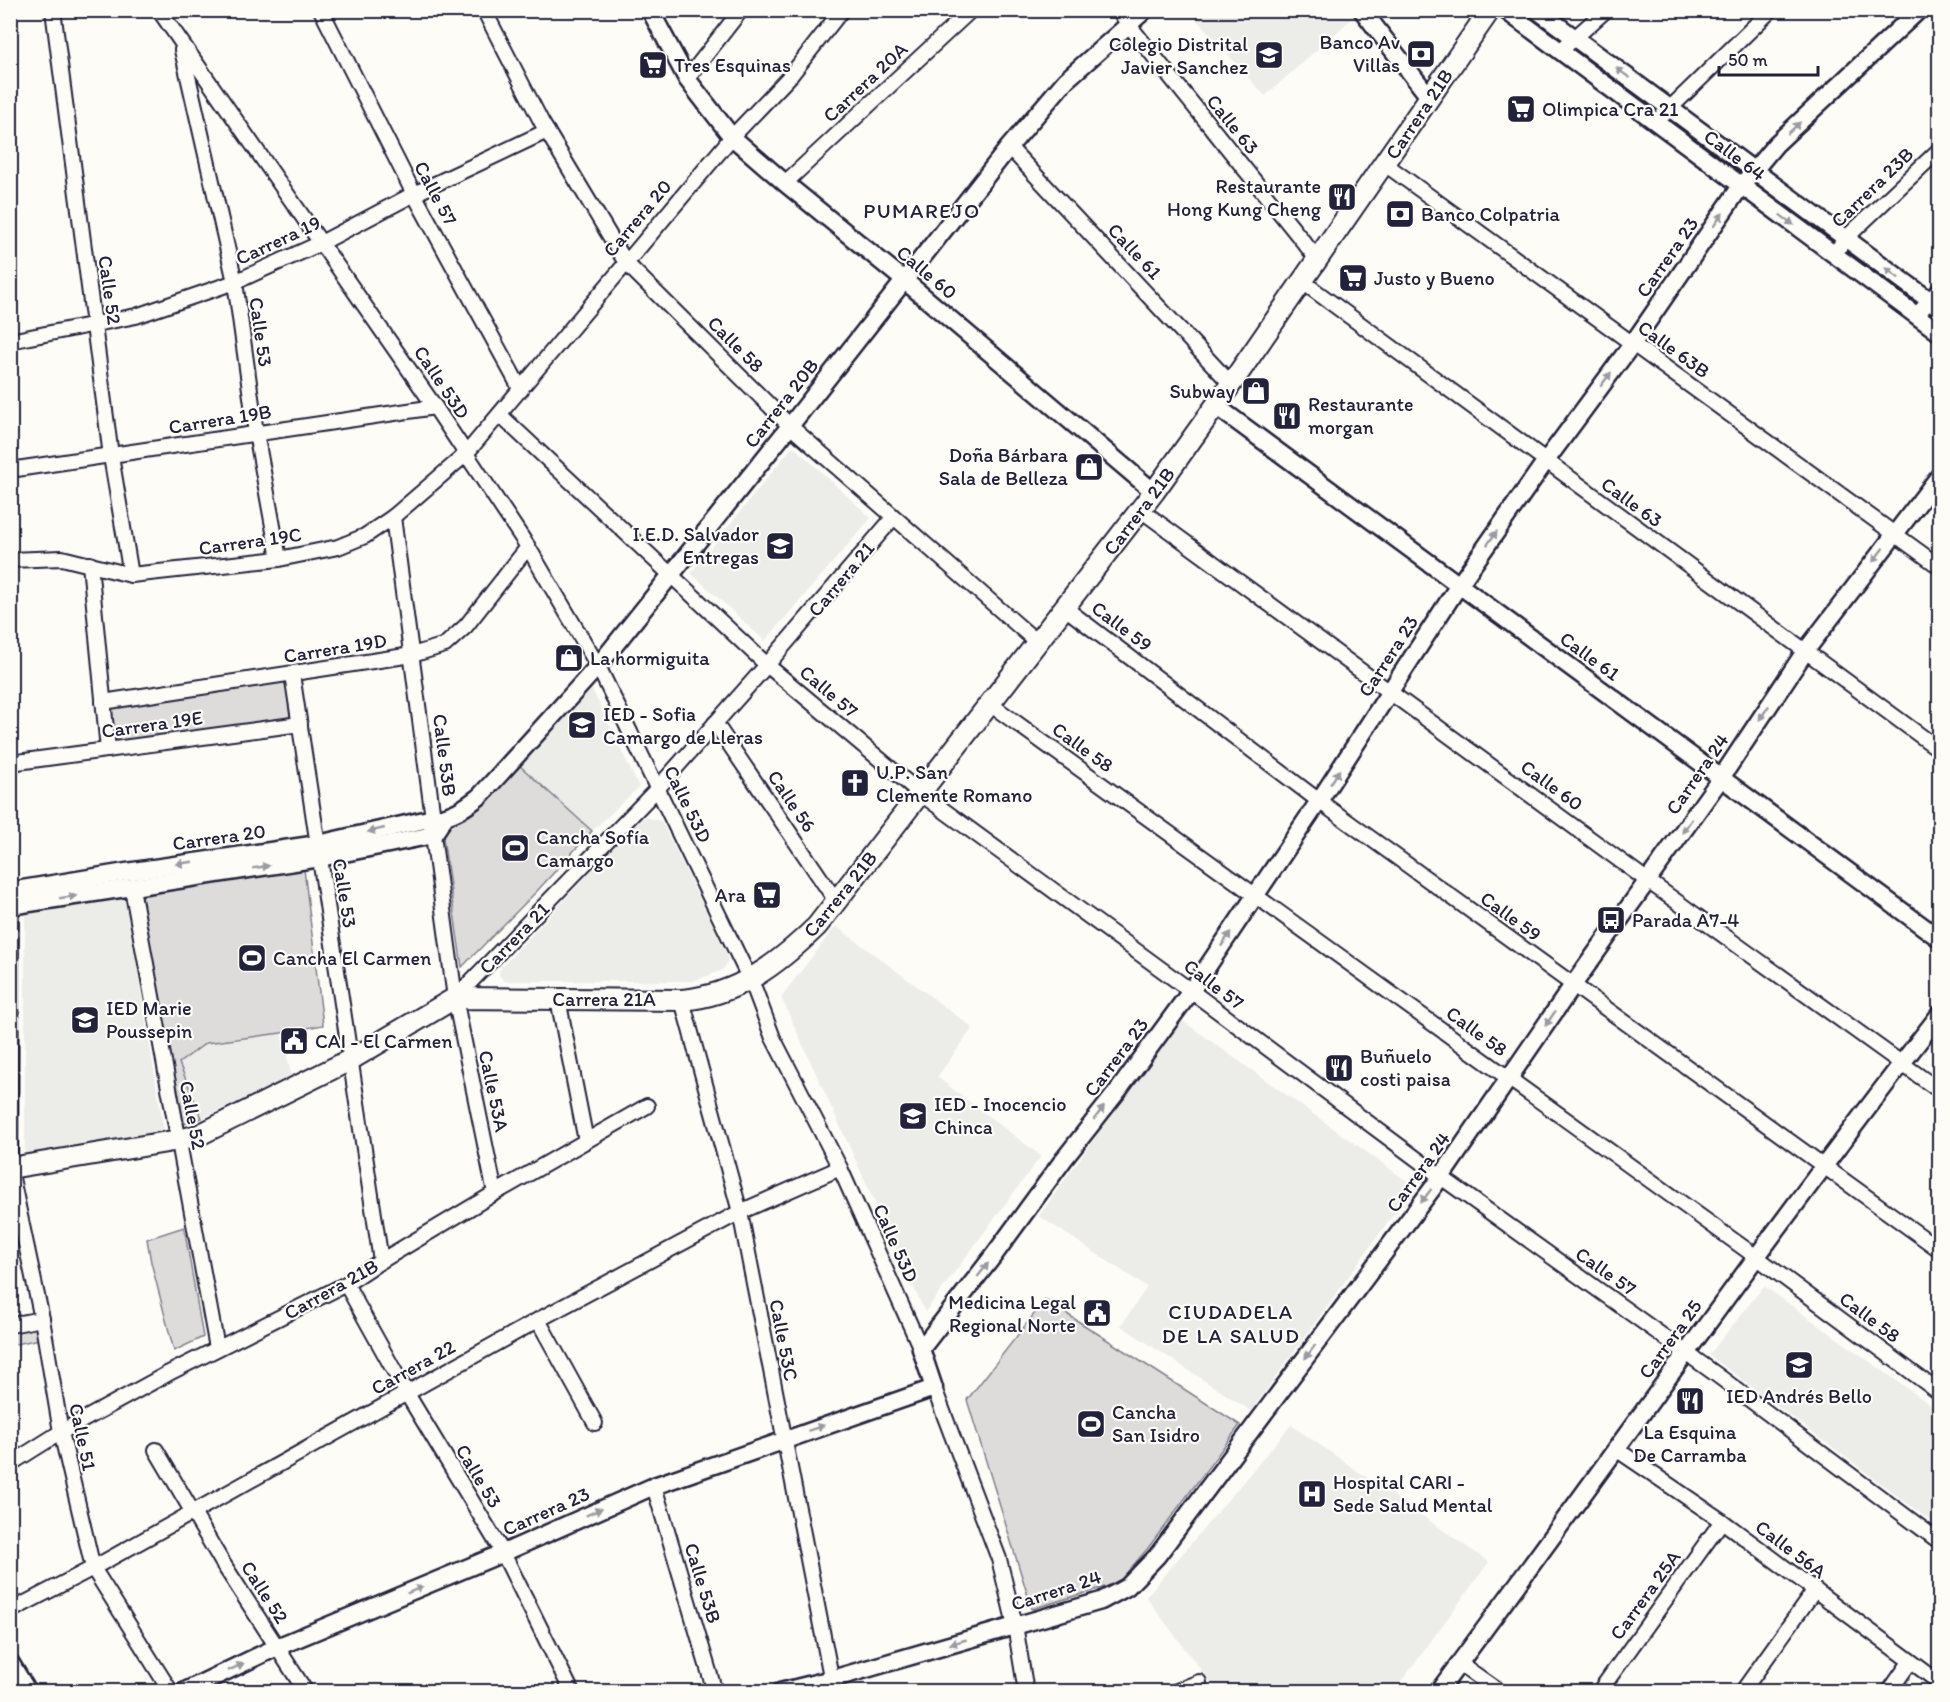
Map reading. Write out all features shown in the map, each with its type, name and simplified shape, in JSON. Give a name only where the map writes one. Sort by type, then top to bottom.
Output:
[{"type":"main road","name":"Carrera 21B","points":[[750,980],[770,968],[817,926],[1141,510],[1232,384],[1490,10]]},
{"type":"main road","name":"Carrera 21A","points":[[455,998],[682,1000],[725,992],[750,980]]},
{"type":"main road","name":"Carrera 21","points":[[10,1167],[179,1140],[208,1131],[350,1060],[455,998]]},
{"type":"street","name":"Calle 52","points":[[53,10],[111,456],[131,574]]},
{"type":"street","name":"Calle 53D","points":[[159,10],[435,407],[528,547],[598,666],[750,980],[773,1038],[840,1168],[921,1349],[999,1559],[1026,1692]]},
{"type":"street","name":"Calle 57","points":[[321,10],[414,194],[521,390]]},
{"type":"street","name":"Calle 58","points":[[484,10],[547,131],[626,263],[790,426],[1038,643]]},
{"type":"street","name":"Calle 60","points":[[650,10],[687,79],[732,136],[1154,492]]},
{"type":"street","points":[[687,79],[741,10]]},
{"type":"street","name":"Carrera 20","points":[[465,455],[732,136],[791,75],[842,10]]},
{"type":"street","name":"Carrera 20A","points":[[785,183],[971,10]]},
{"type":"street","name":"Carrera 20B","points":[[437,823],[480,796],[598,666],[1009,147],[1123,17],[1145,10]]},
{"type":"street","points":[[1362,10],[1430,98]]},
{"type":"street","name":"Calle 64","points":[[1505,10],[1940,333]]},
{"type":"street","name":"Calle 64","points":[[1537,10],[1846,238],[1936,299]]},
{"type":"street","points":[[1560,51],[1606,10]]},
{"type":"street","points":[[1656,122],[1772,10]]},
{"type":"street","name":"Carrera 23","points":[[921,1349],[994,1256],[1191,991],[1319,801],[1459,585],[1545,462],[1633,343],[1742,186],[1776,144],[1919,10]]},
{"type":"street","name":"Calle 63","points":[[1123,17],[1318,260]]},
{"type":"street","name":"Calle 53","points":[[181,42],[235,282],[256,433],[279,559]]},
{"type":"street","name":"Carrera 19","points":[[10,341],[94,322],[136,316],[235,282],[321,243],[414,194],[547,131]]},
{"type":"street","name":"Calle 61","points":[[1009,147],[1232,384]]},
{"type":"street","name":"Carrera 23B","points":[[1834,254],[1846,238],[1940,149]]},
{"type":"street","name":"Calle 63B","points":[[1385,164],[1940,567]]},
{"type":"street","name":"Calle 63","points":[[1302,282],[1804,653],[1940,750]]},
{"type":"street","points":[[1916,315],[1936,299]]},
{"type":"street","name":"Calle 61","points":[[1216,406],[1940,939]]},
{"type":"street","name":"Carrera 19B","points":[[10,470],[435,407]]},
{"type":"street","name":"Calle 57","points":[[500,415],[767,665],[920,794],[1441,1177],[1686,1352],[1940,1542]]},
{"type":"street","name":"Carrera 19C","points":[[10,560],[62,558],[131,574],[279,559],[338,547],[365,536],[393,517],[465,455]]},
{"type":"street","name":"Carrera 24","points":[[780,1692],[833,1685],[1014,1625],[1101,1601],[1127,1587],[1157,1556],[1441,1177],[1721,778],[1804,653],[1940,475]]},
{"type":"street","name":"Calle 60","points":[[1141,510],[1648,881],[1940,1091]]},
{"type":"street","name":"Calle 53B","points":[[393,517],[437,823],[455,998]]},
{"type":"street","name":"Carrera 21","points":[[455,998],[657,789],[893,518]]},
{"type":"street","name":"Carrera 19D","points":[[103,702],[412,655],[445,645],[466,626],[528,547]]},
{"type":"street","points":[[90,564],[108,750]]},
{"type":"street","name":"Calle 59","points":[[1065,608],[1319,801],[1940,1250]]},
{"type":"street","name":"Calle 53","points":[[292,674],[381,1261]]},
{"type":"street","name":"Calle 58","points":[[990,704],[1755,1256],[1940,1393]]},
{"type":"street","name":"Calle 56","points":[[715,723],[836,901]]},
{"type":"street","name":"Carrera 19E","points":[[10,763],[300,724]]},
{"type":"street","name":"Carrera 20","points":[[11,897],[132,888],[319,851],[437,823]]},
{"type":"street","name":"Carrera 20","points":[[11,897],[126,872],[319,851]]},
{"type":"street","name":"Calle 52","points":[[132,888],[217,1348]]},
{"type":"street","name":"Calle 51","points":[[11,897],[10,1167],[42,1319],[61,1432],[93,1568],[171,1692]]},
{"type":"street","name":"Calle 53A","points":[[455,998],[495,1193]]},
{"type":"street","points":[[558,999],[586,1141]]},
{"type":"street","name":"Calle 53C","points":[[682,1000],[740,1212],[833,1685]]},
{"type":"street","name":"Carrera 25","points":[[1437,1692],[1755,1256],[1940,1014]]},
{"type":"street","name":"Carrera 21B","points":[[10,1464],[61,1432],[217,1348],[346,1284],[495,1193],[647,1106]]},
{"type":"street","name":"Carrera 22","points":[[10,1611],[93,1568],[406,1392],[740,1212],[840,1168]]},
{"type":"street","name":"Calle 53","points":[[346,1284],[406,1392],[503,1553],[572,1692]]},
{"type":"street","points":[[10,1325],[42,1319]]},
{"type":"street","points":[[538,1320],[596,1423]]},
{"type":"street","name":"Carrera 23","points":[[183,1692],[278,1647],[503,1553],[654,1486],[934,1388]]},
{"type":"street","name":"Calle 56A","points":[[1616,1449],[1722,1521],[1940,1683]]},
{"type":"street","name":"Calle 52","points":[[156,1450],[192,1512],[306,1692]]},
{"type":"street","name":"Calle 53B","points":[[654,1486],[715,1692]]},
{"type":"street","name":"Carrera 25A","points":[[1599,1692],[1722,1521]]},
{"type":"street","points":[[1742,1692],[1814,1591]]},
{"type":"street","points":[[10,1662],[28,1692]]},
{"type":"street","points":[[1889,1692],[1910,1662]]},
{"type":"street","points":[[1459,1663],[1500,1692]]},
{"type":"street","points":[[1180,1690],[1199,1682]]},
{"type":"shaded area","name":"Colegio Distrital Javier Sanchez","points":[[1352,10],[1356,15],[1265,96],[1189,11]]},
{"type":"shaded area","name":"I.E.D. Salvador Entregas","points":[[793,446],[871,518],[765,641],[691,573]]},
{"type":"shaded area","points":[[287,680],[290,717],[115,743],[109,707]]},
{"type":"shaded area","name":"IED - Sofia Camargo de Lleras","points":[[590,685],[639,787],[592,831],[519,765]]},
{"type":"shaded area","points":[[519,765],[592,831],[462,967],[441,824]]},
{"type":"shaded area","points":[[645,817],[661,821],[725,950],[728,960],[721,971],[693,981],[504,981],[499,975],[500,969],[633,826]]},
{"type":"shaded area","name":"Cancha El Carmen","points":[[303,861],[323,1025],[206,1043],[179,1063],[202,1118],[184,1124],[141,895]]},
{"type":"shaded area","name":"IED Marie Poussepin","points":[[125,897],[164,1131],[25,1154],[25,910]]},
{"type":"shaded area","name":"IED - Inocencio Chinca","points":[[836,926],[973,1028],[937,1077],[1041,1156],[925,1312],[781,997]]},
{"type":"shaded area","points":[[1180,1019],[1414,1186],[1251,1411],[1121,1326],[1147,1287],[1039,1216]]},
{"type":"shaded area","points":[[281,1033],[292,1077],[202,1118],[179,1063],[206,1043]]},
{"type":"shaded area","points":[[184,1227],[203,1337],[174,1351],[147,1239]]},
{"type":"shaded area","name":"IED Andrés Bello","points":[[1764,1286],[1939,1411],[1939,1527],[1709,1355]]},
{"type":"shaded area","points":[[1045,1300],[1240,1425],[1148,1548],[1118,1583],[1032,1609],[967,1400]]},
{"type":"shaded area","points":[[38,1325],[40,1339],[11,1345],[11,1330]]},
{"type":"shaded area","name":"Hospital CARI - Sede Salud Mental","points":[[1291,1425],[1489,1562],[1394,1691],[1217,1691],[1146,1597]]},
{"type":"place","name":"Banco Av Villas","points":[[1421,54]]},
{"type":"place","name":"Colegio Distrital Javier Sanchez","points":[[1269,55]]},
{"type":"place","name":"Tres Esquinas","points":[[653,65]]},
{"type":"place","name":"Olimpica Cra 21","points":[[1521,109]]},
{"type":"place","name":"Restaurante Hong Kung Cheng","points":[[1342,197]]},
{"type":"place","name":"Banco Colpatria","points":[[1400,214]]},
{"type":"place","name":"Justo y Bueno","points":[[1353,278]]},
{"type":"place","name":"Subway","points":[[1256,391]]},
{"type":"place","name":"Restaurante morgan","points":[[1287,416]]},
{"type":"place","name":"Doña Bárbara Sala de Belleza","points":[[1089,467]]},
{"type":"place","name":"I.E.D. Salvador Entregas","points":[[780,546]]},
{"type":"place","name":"La hormiguita","points":[[569,658]]},
{"type":"place","name":"IED - Sofia Camargo de Lleras","points":[[582,725]]},
{"type":"place","name":"U.P. San Clemente Romano","points":[[855,783]]},
{"type":"place","name":"Cancha Sofía Camargo","points":[[515,848]]},
{"type":"place","name":"Ara","points":[[767,895]]},
{"type":"place","name":"Parada A7-4","points":[[1611,920]]},
{"type":"place","name":"Cancha El Carmen","points":[[252,958]]},
{"type":"place","name":"IED Marie Poussepin","points":[[85,1020]]},
{"type":"place","name":"CAI - El Carmen","points":[[294,1041]]},
{"type":"place","name":"Buñuelo costi paisa","points":[[1339,1068]]},
{"type":"place","name":"IED - Inocencio Chinca","points":[[913,1116]]},
{"type":"place","name":"Medicina Legal Regional Norte","points":[[1097,1313]]},
{"type":"place","name":"IED Andrés Bello","points":[[1799,1365]]},
{"type":"place","name":"La Esquina De Carramba","points":[[1690,1401]]},
{"type":"place","name":"Cancha San Isidro","points":[[1091,1424]]},
{"type":"place","name":"Hospital CARI - Sede Salud Mental","points":[[1312,1494]]},
{"type":"district","name":"PUMAREJO","points":[[922,211]]},
{"type":"district","name":"CIUDADELA DE LA SALUD","points":[[1231,1324]]}]
